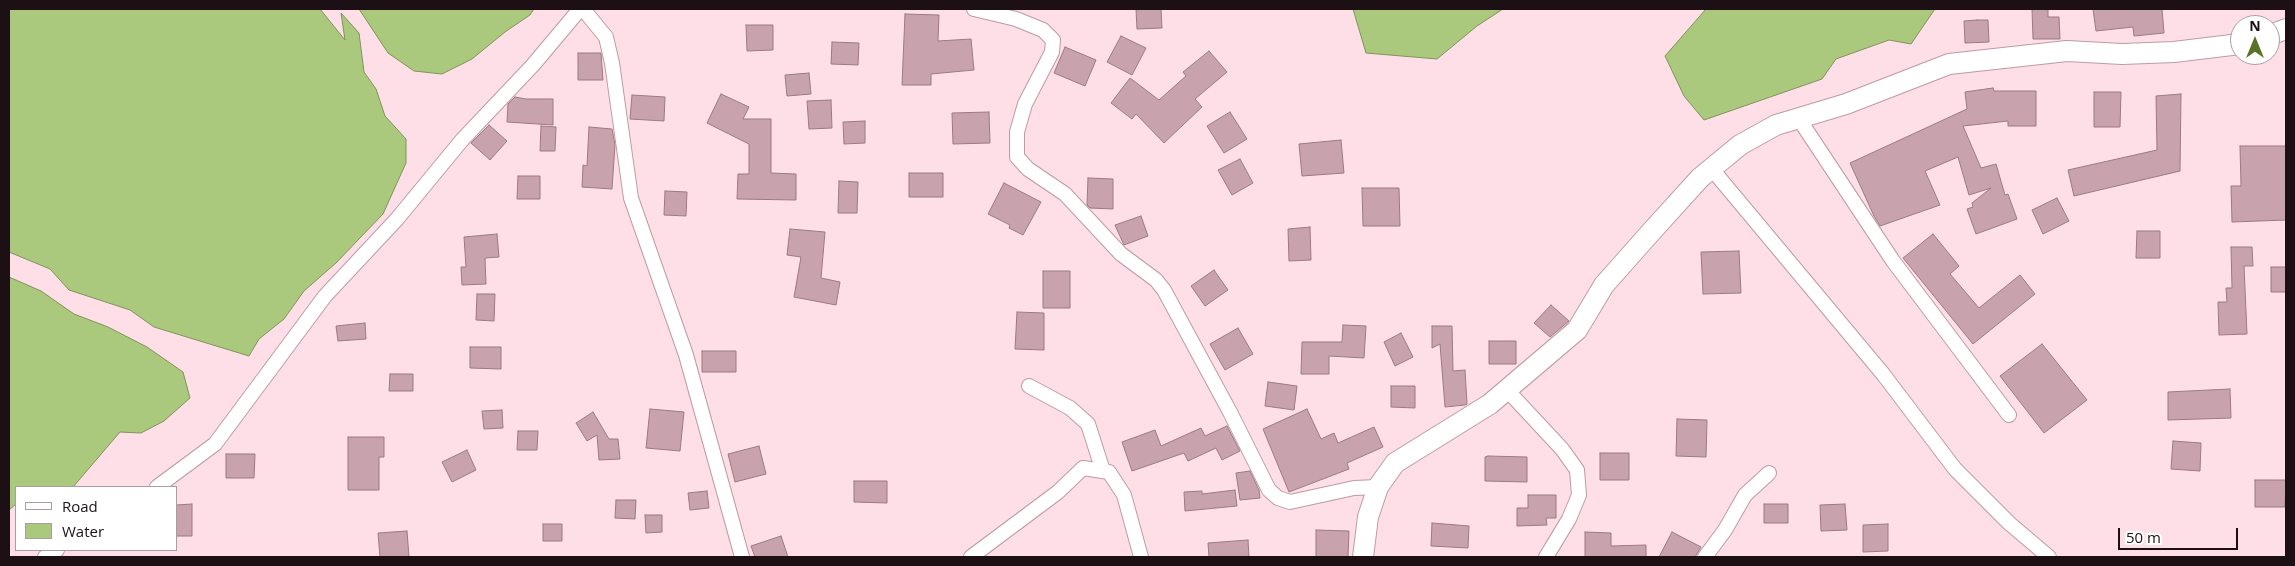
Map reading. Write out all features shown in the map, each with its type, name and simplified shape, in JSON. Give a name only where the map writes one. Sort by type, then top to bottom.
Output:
[{"type":"main road","points":[[1363,557],[1368,517],[1378,487],[1395,463],[1490,404],[1576,330],[1604,285],[1711,168],[1740,145],[1776,125],[1846,104],[1949,64],[2067,51],[2122,54],[2174,52],[2230,45]]},
{"type":"street","points":[[158,486],[215,444],[325,296],[397,220],[462,140],[533,65],[582,9],[606,37],[612,63],[631,198],[686,355],[742,557]]},
{"type":"street","points":[[974,9],[1016,19],[1043,30],[1053,40],[1052,52],[1025,104],[1017,132],[1017,157],[1028,168],[1065,194],[1122,254],[1156,280],[1164,290],[1270,490],[1278,498],[1290,502],[1354,488],[1378,487]]},
{"type":"street","points":[[1799,119],[1893,261],[2009,415]]},
{"type":"street","points":[[1711,168],[1882,374],[1955,469],[2009,523],[2049,557]]},
{"type":"street","points":[[1029,386],[1070,408],[1088,424],[1102,471]]},
{"type":"street","points":[[1507,390],[1562,449],[1576,470],[1579,495],[1570,519],[1546,557]]},
{"type":"street","points":[[971,557],[1058,492],[1083,468],[1109,472],[1124,495],[1141,557]]},
{"type":"street","points":[[1706,557],[1725,530],[1745,495],[1769,474]]},
{"type":"water","points":[[9,9],[320,9],[345,40],[341,13],[359,33],[364,72],[376,89],[385,116],[406,139],[406,163],[383,214],[336,263],[304,291],[284,319],[259,339],[249,356],[154,327],[130,310],[69,290],[50,269],[9,252]]},
{"type":"water","points":[[359,9],[534,9],[530,15],[505,32],[472,59],[442,74],[414,71],[388,53]]},
{"type":"water","points":[[1353,9],[1503,9],[1477,26],[1437,59],[1366,53]]},
{"type":"water","points":[[1706,9],[1935,9],[1911,44],[1889,40],[1836,59],[1822,79],[1704,120],[1684,96],[1665,56]]},
{"type":"water","points":[[9,277],[41,291],[74,314],[108,327],[147,347],[183,372],[190,398],[164,421],[141,433],[120,432],[74,486],[15,486],[15,505],[9,510]]},
{"type":"building","points":[[1136,9],[1161,9],[1162,28],[1137,29]]},
{"type":"building","points":[[2032,9],[2048,9],[2048,17],[2059,17],[2060,39],[2033,39]]},
{"type":"building","points":[[2093,9],[2162,9],[2164,33],[2134,36],[2133,27],[2096,31]]},
{"type":"building","points":[[905,14],[939,15],[938,41],[971,39],[974,70],[931,74],[931,85],[902,85]]},
{"type":"building","points":[[1988,20],[1989,42],[1965,43],[1964,21]]},
{"type":"building","points":[[746,25],[773,25],[773,50],[747,51]]},
{"type":"building","points":[[1121,36],[1146,48],[1132,75],[1107,62]]},
{"type":"building","points":[[832,42],[859,43],[858,65],[831,64]]},
{"type":"building","points":[[1065,47],[1096,60],[1085,86],[1054,73]]},
{"type":"building","points":[[1209,51],[1227,72],[1195,99],[1202,107],[1164,143],[1136,114],[1132,119],[1111,103],[1130,78],[1159,100],[1186,76],[1183,72]]},
{"type":"building","points":[[578,53],[601,53],[603,80],[578,80]]},
{"type":"building","points":[[809,73],[811,94],[787,96],[785,75]]},
{"type":"building","points":[[1993,88],[1994,91],[2036,91],[2036,126],[2008,126],[2008,121],[1963,126],[1981,168],[1996,164],[2005,195],[2008,194],[2017,219],[1976,234],[1967,209],[1973,207],[1972,203],[1991,188],[1969,195],[1958,157],[1925,171],[1940,205],[1880,226],[1850,163],[1967,109],[1965,92]]},
{"type":"building","points":[[2094,92],[2121,92],[2120,127],[2094,127]]},
{"type":"building","points":[[721,94],[749,107],[743,119],[771,119],[771,173],[796,174],[796,200],[737,199],[738,174],[749,174],[749,144],[707,123]]},
{"type":"building","points":[[2181,94],[2180,171],[2074,196],[2068,170],[2157,150],[2156,96]]},
{"type":"building","points":[[632,95],[665,97],[664,121],[630,119]]},
{"type":"building","points":[[515,97],[553,99],[553,125],[507,122],[508,104]]},
{"type":"building","points":[[831,100],[832,128],[809,129],[807,101]]},
{"type":"building","points":[[989,112],[990,143],[953,144],[952,113]]},
{"type":"building","points":[[1230,112],[1247,139],[1224,153],[1207,126]]},
{"type":"building","points":[[865,121],[865,143],[844,144],[843,122]]},
{"type":"building","points":[[489,125],[507,141],[490,160],[471,143]]},
{"type":"building","points":[[541,126],[556,127],[555,151],[540,151]]},
{"type":"building","points":[[589,127],[612,129],[615,145],[612,189],[582,187],[583,165],[587,166]]},
{"type":"building","points":[[1341,140],[1344,173],[1302,176],[1299,144]]},
{"type":"building","points":[[2240,146],[2286,146],[2286,220],[2232,222],[2231,186],[2241,186]]},
{"type":"building","points":[[1240,159],[1253,183],[1232,195],[1218,170]]},
{"type":"building","points":[[909,173],[943,173],[943,197],[909,197]]},
{"type":"building","points":[[518,176],[540,176],[540,199],[517,199]]},
{"type":"building","points":[[1088,178],[1113,179],[1113,209],[1090,208],[1087,205]]},
{"type":"building","points":[[839,181],[858,182],[857,213],[838,213]]},
{"type":"building","points":[[1004,183],[1041,202],[1023,235],[1009,228],[1010,225],[988,214]]},
{"type":"building","points":[[1362,188],[1399,188],[1400,226],[1363,226]]},
{"type":"building","points":[[665,191],[687,192],[686,216],[664,215]]},
{"type":"building","points":[[2057,198],[2069,221],[2043,234],[2032,210]]},
{"type":"building","points":[[1141,216],[1148,236],[1124,245],[1115,225]]},
{"type":"building","points":[[1310,227],[1311,260],[1289,261],[1288,229]]},
{"type":"building","points":[[790,229],[825,232],[821,278],[840,282],[836,305],[794,297],[801,257],[787,255]]},
{"type":"building","points":[[2137,231],[2160,231],[2160,258],[2136,258]]},
{"type":"building","points":[[497,234],[499,257],[485,258],[486,284],[462,285],[461,267],[466,267],[464,237]]},
{"type":"building","points":[[1933,234],[1959,266],[1950,274],[1979,308],[2020,275],[2035,294],[1973,344],[1903,258]]},
{"type":"building","points":[[2231,247],[2252,247],[2253,266],[2244,266],[2247,334],[2219,335],[2218,302],[2227,302],[2226,288],[2232,288]]},
{"type":"building","points":[[1739,251],[1741,293],[1703,294],[1701,252]]},
{"type":"building","points":[[2271,267],[2286,267],[2286,292],[2271,292]]},
{"type":"building","points":[[1214,270],[1228,290],[1205,306],[1191,286]]},
{"type":"building","points":[[1043,271],[1070,271],[1070,308],[1043,308]]},
{"type":"building","points":[[477,294],[495,294],[494,321],[476,320]]},
{"type":"building","points":[[1551,305],[1569,321],[1550,337],[1534,323]]},
{"type":"building","points":[[1017,312],[1044,313],[1044,350],[1015,349]]},
{"type":"building","points":[[365,323],[366,339],[338,341],[336,326]]},
{"type":"building","points":[[1343,325],[1366,326],[1364,358],[1329,356],[1329,374],[1301,374],[1302,342],[1342,342]]},
{"type":"building","points":[[1432,326],[1452,326],[1453,371],[1465,370],[1467,404],[1465,405],[1445,407],[1440,344],[1432,348]]},
{"type":"building","points":[[1238,328],[1253,354],[1225,370],[1210,344]]},
{"type":"building","points":[[1401,333],[1413,357],[1395,366],[1384,342]]},
{"type":"building","points":[[1489,341],[1516,341],[1516,364],[1489,364]]},
{"type":"building","points":[[2042,344],[2087,400],[2044,433],[2000,376]]},
{"type":"building","points":[[470,347],[501,347],[501,369],[470,368]]},
{"type":"building","points":[[702,351],[736,351],[736,372],[702,372]]},
{"type":"building","points":[[390,374],[413,374],[413,391],[389,391]]},
{"type":"building","points":[[1268,382],[1297,386],[1294,410],[1265,406]]},
{"type":"building","points":[[1391,386],[1415,386],[1415,408],[1391,407]]},
{"type":"building","points":[[2230,389],[2231,418],[2168,420],[2168,392]]},
{"type":"building","points":[[650,409],[684,412],[680,451],[646,448]]},
{"type":"building","points":[[1307,409],[1321,439],[1334,433],[1338,443],[1374,427],[1383,447],[1347,463],[1349,469],[1289,492],[1263,429]]},
{"type":"building","points":[[502,410],[503,428],[484,429],[482,411]]},
{"type":"building","points":[[593,412],[609,439],[618,439],[620,459],[599,460],[597,435],[587,441],[576,423]]},
{"type":"building","points":[[1677,419],[1707,420],[1706,457],[1676,456]]},
{"type":"building","points":[[1227,426],[1240,451],[1222,460],[1216,448],[1188,461],[1184,453],[1132,471],[1122,442],[1155,430],[1161,446],[1201,428],[1205,436]]},
{"type":"building","points":[[518,431],[538,431],[537,450],[517,450]]},
{"type":"building","points":[[348,437],[384,437],[384,457],[379,457],[379,490],[348,490]]},
{"type":"building","points":[[2173,441],[2201,443],[2200,471],[2171,469]]},
{"type":"building","points":[[759,446],[766,474],[735,482],[728,454]]},
{"type":"building","points":[[467,450],[476,470],[452,482],[442,462]]},
{"type":"building","points":[[1600,453],[1629,453],[1629,480],[1600,480]]},
{"type":"building","points":[[226,454],[255,454],[254,478],[226,478]]},
{"type":"building","points":[[1485,457],[1527,457],[1527,482],[1485,481]]},
{"type":"building","points":[[1250,471],[1259,490],[1260,498],[1240,500],[1236,473]]},
{"type":"building","points":[[2255,480],[2286,480],[2285,507],[2255,507]]},
{"type":"building","points":[[854,481],[887,481],[887,503],[854,502]]},
{"type":"building","points":[[1235,490],[1237,506],[1185,511],[1184,492],[1202,491],[1202,494]]},
{"type":"building","points":[[707,491],[709,508],[690,510],[688,493]]},
{"type":"building","points":[[1528,495],[1556,495],[1556,518],[1546,518],[1547,525],[1517,526],[1517,508],[1528,508]]},
{"type":"building","points":[[616,500],[636,500],[635,519],[615,518]]},
{"type":"building","points":[[192,504],[192,536],[178,536],[178,505]]},
{"type":"building","points":[[1764,504],[1788,504],[1788,523],[1764,523]]},
{"type":"building","points":[[1845,504],[1847,530],[1821,531],[1820,505]]},
{"type":"building","points":[[645,515],[662,515],[662,532],[646,533]]},
{"type":"building","points":[[1432,523],[1469,526],[1468,548],[1431,546]]},
{"type":"building","points":[[543,524],[562,524],[562,541],[543,541]]},
{"type":"building","points":[[1888,524],[1888,551],[1863,552],[1863,525]]},
{"type":"building","points":[[1316,530],[1349,531],[1348,557],[1316,557]]},
{"type":"building","points":[[407,531],[409,557],[380,557],[378,533]]},
{"type":"building","points":[[1585,532],[1611,533],[1611,546],[1646,545],[1646,557],[1585,557]]},
{"type":"building","points":[[1672,532],[1701,547],[1695,557],[1659,557]]},
{"type":"building","points":[[781,536],[788,557],[755,557],[751,546]]},
{"type":"building","points":[[1248,540],[1249,557],[1209,557],[1208,543]]}]
